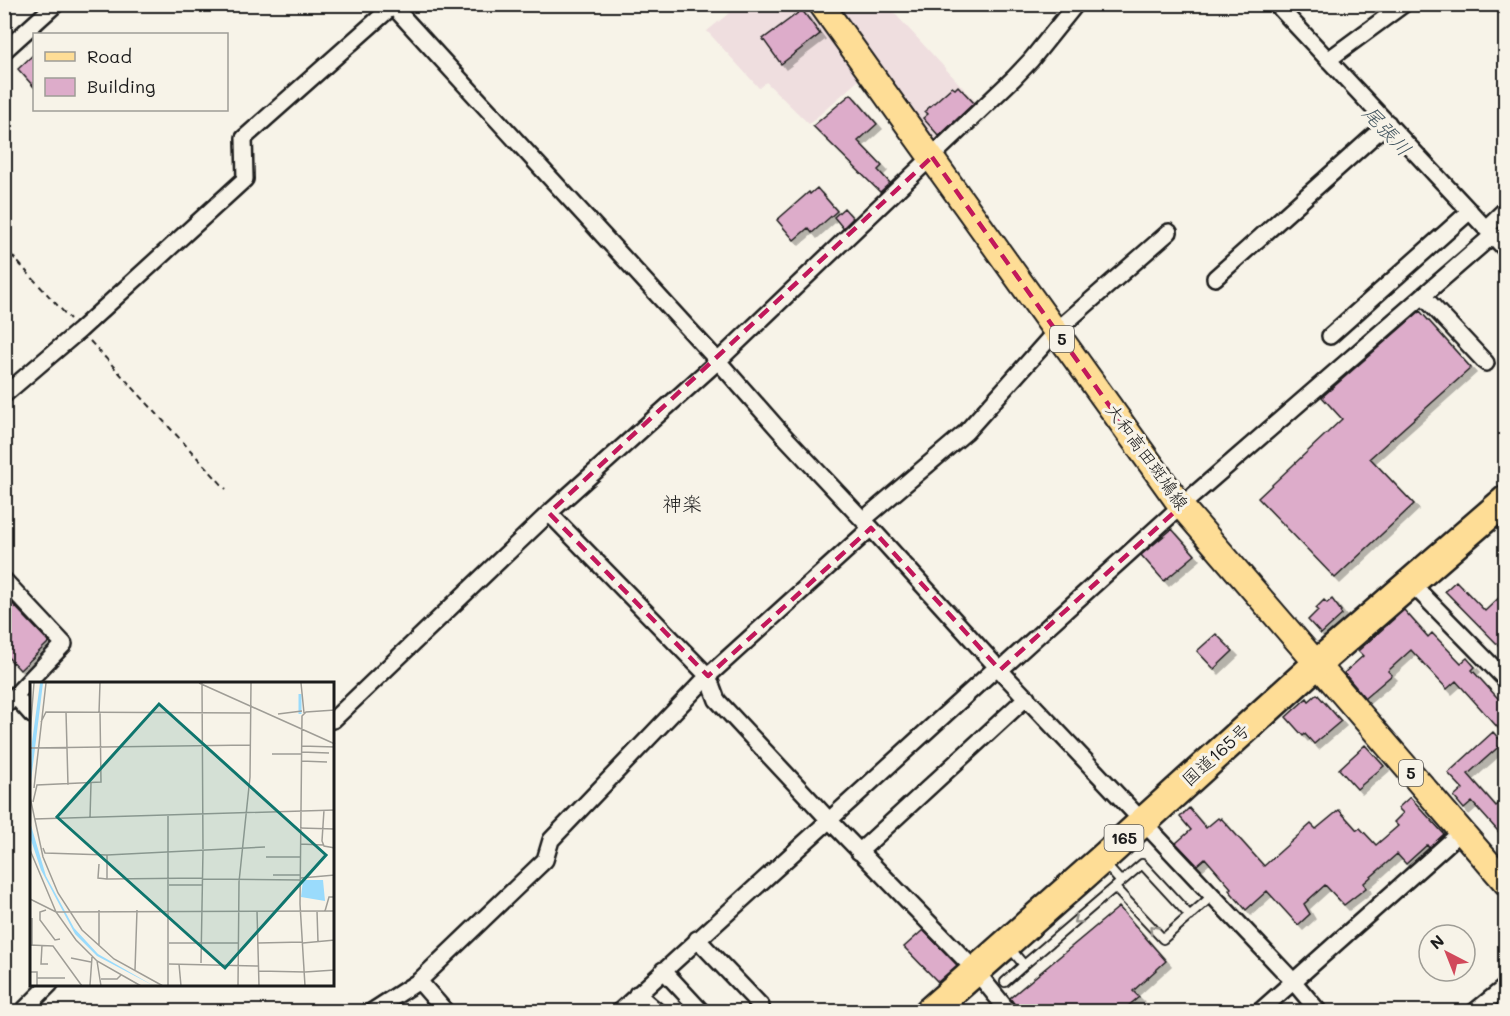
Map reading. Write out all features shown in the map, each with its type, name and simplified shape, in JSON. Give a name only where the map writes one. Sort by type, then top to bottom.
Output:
[{"type":"highway","name":"国道165号","points":[[928,1011],[1101,860],[1318,663],[1506,501]]},
{"type":"main road","name":"大和高田斑鳩線","points":[[821,4],[1181,506],[1506,883]]},
{"type":"street","points":[[4,51],[56,4]]},
{"type":"street","points":[[334,719],[549,513],[718,361],[932,157],[1026,66],[1076,4]]},
{"type":"street","points":[[1276,4],[1466,214],[1506,250]]},
{"type":"street","points":[[1328,60],[1404,4]]},
{"type":"street","points":[[4,395],[80,330],[245,179],[244,138],[393,5],[786,438],[1319,1011]]},
{"type":"street","points":[[1215,278],[1385,126]]},
{"type":"street","points":[[619,1011],[1181,506],[1424,297],[1488,236],[1506,209]]},
{"type":"street","points":[[1330,336],[1466,214]]},
{"type":"street","points":[[371,1011],[419,981],[545,860],[551,840],[708,676],[966,432],[1056,331],[1169,232]]},
{"type":"street","points":[[1424,297],[1486,363]]},
{"type":"street","points":[[549,513],[708,676],[717,700],[859,852],[975,970],[1009,1011]]},
{"type":"street","points":[[4,580],[64,644],[10,702],[30,714]]},
{"type":"street","points":[[1411,583],[1506,680]]},
{"type":"street","points":[[859,852],[1027,698]]},
{"type":"street","points":[[1259,1011],[1461,832]]},
{"type":"street","points":[[697,939],[761,1006]]},
{"type":"street","points":[[663,970],[702,1011]]},
{"type":"street","points":[[419,981],[446,1011]]},
{"type":"street","points":[[22,1011],[48,986]]},
{"type":"street","points":[[1474,1011],[1506,986]]},
{"type":"street","points":[[637,994],[658,1011]]},
{"type":"lane","points":[[1101,860],[1118,885],[1163,939],[1212,896]]},
{"type":"lane","points":[[1005,982],[1142,864],[1190,916]]},
{"type":"lane","points":[[1006,944],[1024,965]]},
{"type":"path","points":[[4,247],[226,489]]},
{"type":"highlighted area","points":[[932,157],[1181,506],[1000,670],[871,528],[708,676],[549,513]]},
{"type":"shaded area","points":[[739,5],[803,5],[861,78],[809,124],[766,82],[759,88],[707,31]]},
{"type":"shaded area","points":[[837,5],[887,5],[978,104],[936,142]]},
{"type":"building","points":[[802,10],[820,34],[781,64],[763,39]]},
{"type":"building","points":[[33,55],[33,86],[18,69]]},
{"type":"building","points":[[958,86],[974,103],[939,136],[923,118],[928,114],[925,111],[952,87],[955,89]]},
{"type":"building","points":[[851,94],[877,124],[858,141],[882,166],[878,170],[890,183],[880,192],[813,126]]},
{"type":"building","points":[[817,188],[837,211],[812,233],[808,228],[794,240],[777,220],[809,192],[810,194]]},
{"type":"building","points":[[844,208],[853,218],[843,228],[834,217]]},
{"type":"building","points":[[1420,311],[1471,368],[1370,458],[1414,504],[1335,578],[1258,498],[1342,419],[1322,397]]},
{"type":"building","points":[[1172,529],[1195,555],[1164,581],[1141,555]]},
{"type":"building","points":[[1456,581],[1485,611],[1506,591],[1506,653],[1445,591]]},
{"type":"building","points":[[4,595],[49,642],[20,670],[4,653]]},
{"type":"building","points":[[1332,599],[1342,615],[1321,634],[1308,620],[1324,600],[1327,603]]},
{"type":"building","points":[[1404,610],[1428,637],[1432,633],[1461,663],[1467,658],[1475,667],[1472,670],[1506,707],[1506,724],[1499,729],[1456,681],[1447,689],[1411,650],[1388,671],[1392,675],[1365,698],[1344,673],[1363,656],[1358,651]]},
{"type":"building","points":[[1216,634],[1233,651],[1214,669],[1197,651]]},
{"type":"building","points":[[1317,694],[1341,721],[1314,744],[1305,734],[1303,736],[1286,717],[1307,698],[1309,701]]},
{"type":"building","points":[[1493,732],[1503,743],[1468,774],[1496,806],[1506,798],[1506,840],[1472,802],[1464,809],[1454,797],[1463,789],[1448,773]]},
{"type":"building","points":[[1365,745],[1384,766],[1357,789],[1339,769]]},
{"type":"building","points":[[1410,797],[1444,834],[1429,848],[1427,845],[1406,864],[1397,854],[1364,883],[1366,888],[1344,905],[1325,885],[1304,904],[1310,914],[1298,925],[1267,891],[1246,910],[1229,890],[1231,888],[1205,858],[1197,865],[1176,843],[1191,830],[1180,817],[1189,808],[1206,828],[1221,818],[1264,866],[1311,824],[1316,829],[1339,810],[1357,830],[1360,828],[1376,845],[1398,826],[1394,822],[1403,813],[1398,808]]},
{"type":"building","points":[[1119,907],[1166,961],[1133,991],[1139,997],[1122,1011],[1019,1011],[1010,998]]},
{"type":"building","points":[[923,930],[957,965],[938,982],[904,947]]},
{"type":"district","name":"神楽","points":[[682,504]]},
{"type":"water label","name":"尾張川","points":[[1387,131]]}]
